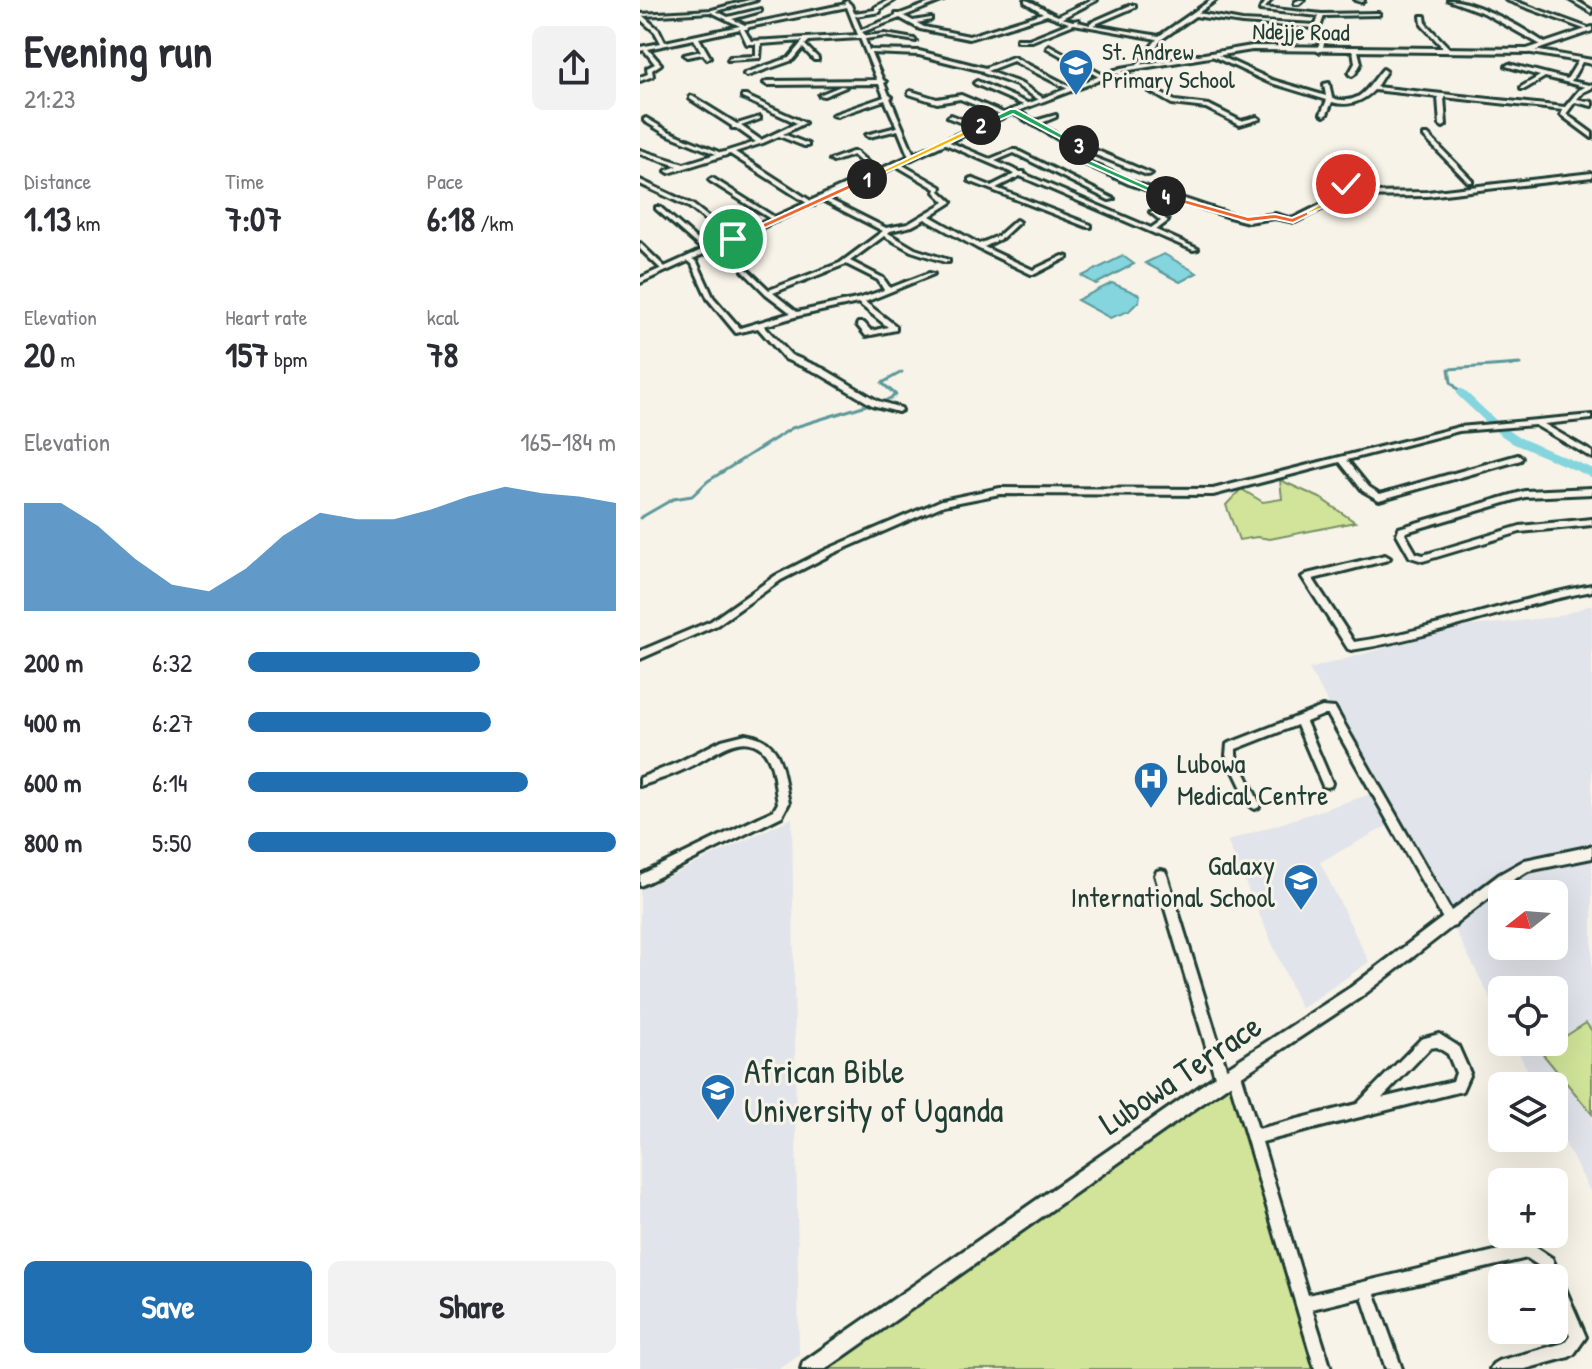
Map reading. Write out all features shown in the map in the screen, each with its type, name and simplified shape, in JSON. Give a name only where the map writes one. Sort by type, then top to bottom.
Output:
[{"type":"street","points":[[640,16],[712,11],[755,0]]},
{"type":"street","points":[[853,15],[878,11],[877,8],[893,0]]},
{"type":"street","points":[[864,35],[898,15],[942,0]]},
{"type":"street","points":[[1058,18],[1095,0]]},
{"type":"street","points":[[1140,65],[1160,38],[1214,0]]},
{"type":"street","points":[[1269,0],[1262,9],[1322,15],[1378,14]]},
{"type":"street","points":[[1450,0],[1486,12],[1545,45]]},
{"type":"street","points":[[1508,0],[1590,29]]},
{"type":"street","points":[[1572,0],[1592,12]]},
{"type":"street","points":[[1027,1],[1058,18],[1160,38]]},
{"type":"street","points":[[1299,13],[1305,7],[1300,1]]},
{"type":"street","points":[[642,49],[848,2],[912,157]]},
{"type":"street","points":[[1092,24],[1133,6]]},
{"type":"street","points":[[730,18],[759,10]]},
{"type":"street","points":[[712,11],[744,28],[748,43],[806,43],[864,35],[914,40]]},
{"type":"street","points":[[898,15],[911,23],[969,38],[1046,14]]},
{"type":"street","points":[[1193,14],[1245,23],[1318,27]]},
{"type":"street","points":[[1319,50],[1323,41],[1318,27],[1322,15]]},
{"type":"street","points":[[640,16],[657,31],[664,44]]},
{"type":"street","points":[[1423,17],[1424,24],[1449,51]]},
{"type":"street","points":[[911,23],[929,19]]},
{"type":"street","points":[[1019,40],[1030,40],[1077,21]]},
{"type":"street","name":"Ndejje Road","points":[[640,281],[977,127],[1117,71],[1252,48],[1528,51],[1590,29]]},
{"type":"street","points":[[687,55],[705,55],[696,38]]},
{"type":"street","points":[[730,59],[758,57],[759,43]]},
{"type":"street","points":[[747,74],[791,59],[806,43]]},
{"type":"street","points":[[806,43],[816,59]]},
{"type":"street","points":[[1049,47],[1101,76]]},
{"type":"street","points":[[640,79],[651,75],[649,69],[658,64],[642,49]]},
{"type":"street","points":[[870,51],[919,53],[985,70],[1013,59],[1070,88]]},
{"type":"street","points":[[1352,74],[1358,63],[1355,51]]},
{"type":"street","points":[[1528,51],[1592,62]]},
{"type":"street","points":[[1211,54],[1270,81],[1330,101],[1351,103],[1374,88],[1383,71]]},
{"type":"street","points":[[791,59],[796,67]]},
{"type":"street","points":[[1569,80],[1581,60]]},
{"type":"street","points":[[1509,66],[1591,86]]},
{"type":"street","points":[[1117,71],[1176,104],[1207,106],[1240,123],[1257,119]]},
{"type":"street","points":[[985,72],[1018,84],[1041,99]]},
{"type":"street","points":[[1523,88],[1545,75]]},
{"type":"street","points":[[767,83],[843,85],[883,82]]},
{"type":"street","points":[[977,83],[1028,105]]},
{"type":"street","points":[[1324,114],[1330,101],[1327,84]]},
{"type":"street","points":[[822,95],[843,85]]},
{"type":"street","points":[[1591,86],[1566,109],[1565,118],[1592,136]]},
{"type":"street","points":[[1374,88],[1566,109]]},
{"type":"street","points":[[911,93],[937,101],[961,97],[1009,113],[1149,174]]},
{"type":"street","points":[[1441,96],[1443,125]]},
{"type":"street","points":[[669,171],[718,153],[761,142],[802,122],[744,97]]},
{"type":"street","points":[[835,115],[889,97]]},
{"type":"street","points":[[692,98],[761,142]]},
{"type":"street","points":[[1574,100],[1592,104]]},
{"type":"street","points":[[1500,104],[1501,116]]},
{"type":"street","points":[[1035,123],[1054,116]]},
{"type":"street","points":[[951,117],[977,127]]},
{"type":"street","points":[[734,127],[758,118]]},
{"type":"street","points":[[646,120],[718,153]]},
{"type":"street","points":[[869,135],[901,128]]},
{"type":"street","points":[[779,134],[806,145]]},
{"type":"street","points":[[1426,136],[1470,181]]},
{"type":"street","points":[[945,142],[1195,249]]},
{"type":"street","points":[[992,160],[1028,145]]},
{"type":"street","points":[[1084,147],[1070,155],[1155,192],[1244,220],[1275,216],[1293,221],[1344,195],[1427,194],[1592,175]]},
{"type":"street","points":[[1014,151],[1111,199]]},
{"type":"street","points":[[640,152],[684,166]]},
{"type":"street","points":[[731,152],[812,204]]},
{"type":"street","points":[[833,160],[854,153],[878,174]]},
{"type":"street","points":[[1344,163],[1341,182],[1368,193]]},
{"type":"street","points":[[768,293],[845,261],[887,233],[927,217],[949,202],[937,191],[939,188],[899,165]]},
{"type":"street","points":[[991,188],[1022,173]]},
{"type":"street","points":[[712,180],[776,220]]},
{"type":"street","points":[[971,180],[1089,226]]},
{"type":"street","points":[[640,182],[691,206],[733,239]]},
{"type":"street","points":[[824,199],[913,250],[947,261]]},
{"type":"street","points":[[658,208],[707,251]]},
{"type":"street","points":[[1151,231],[1165,221],[1153,212]]},
{"type":"street","points":[[927,217],[1033,273],[1065,257]]},
{"type":"street","points":[[979,247],[1002,235],[1016,222]]},
{"type":"street","points":[[640,245],[665,270]]},
{"type":"street","points":[[689,259],[710,298],[741,331],[796,314],[860,300],[931,274]]},
{"type":"street","points":[[845,261],[881,279],[888,291]]},
{"type":"street","points":[[745,270],[796,314]]},
{"type":"street","points":[[860,300],[893,326],[871,334],[861,325]]},
{"type":"street","points":[[760,326],[788,357],[821,371],[875,403],[898,410]]},
{"type":"street","points":[[640,655],[714,623],[778,578],[942,503],[1000,491],[1213,492],[1459,429],[1592,417]]},
{"type":"street","points":[[1538,423],[1592,455]]},
{"type":"street","points":[[1342,459],[1366,489],[1379,497],[1518,458]]},
{"type":"street","points":[[1592,491],[1525,494],[1402,530],[1401,534],[1413,555],[1423,558],[1520,529],[1592,522]]},
{"type":"street","points":[[1385,558],[1307,577],[1351,646],[1489,614],[1556,593],[1592,588]]},
{"type":"street","points":[[1255,804],[1231,755],[1231,747],[1327,710],[1335,714],[1451,922]]},
{"type":"street","points":[[1300,720],[1327,783]]},
{"type":"street","points":[[640,782],[697,758],[723,741],[749,738],[761,743],[773,755],[784,803],[778,813],[640,881]]},
{"type":"street","name":"Lubowa Terrace","points":[[810,1369],[1228,1076],[1356,992],[1525,866],[1592,852]]},
{"type":"street","points":[[1161,875],[1228,1076],[1253,1137],[1323,1369]]},
{"type":"street","points":[[1253,1137],[1457,1086],[1463,1073],[1453,1050],[1439,1040],[1426,1043],[1362,1109]]},
{"type":"street","points":[[1303,1304],[1522,1250],[1538,1254],[1557,1282],[1578,1337],[1569,1349],[1498,1369]]},
{"type":"street","points":[[1366,1288],[1394,1369]]},
{"type":"shaded area","points":[[1592,605],[1592,1195],[1568,1149],[1568,1072],[1529,1072],[1520,1056],[1568,1056],[1568,976],[1488,976],[1488,994],[1309,669],[1461,627],[1555,617]]},
{"type":"shaded area","name":"Galaxy International School","points":[[1374,793],[1391,824],[1320,862],[1369,962],[1301,1009],[1227,841]]},
{"type":"shaded area","name":"African Bible University of Uganda","points":[[792,818],[799,1355],[778,1369],[640,1369],[640,890]]},
{"type":"green space","points":[[1280,480],[1320,498],[1355,522],[1270,539],[1257,537],[1239,540],[1226,505],[1241,489],[1263,502],[1282,499]]},
{"type":"green space","points":[[1586,1023],[1592,1031],[1592,1114],[1568,1085],[1568,1072],[1557,1072],[1544,1056],[1568,1056],[1568,1035]]},
{"type":"green space","points":[[1234,1082],[1317,1369],[825,1369]]},
{"type":"water","points":[[1164,254],[1197,273],[1180,282],[1145,263]]},
{"type":"water","points":[[1123,256],[1134,264],[1096,284],[1082,276]]},
{"type":"water","points":[[1112,283],[1140,295],[1139,301],[1129,311],[1110,318],[1077,300]]},
{"type":"waterway","points":[[1461,393],[1451,382],[1449,369],[1520,364],[1510,366]]},
{"type":"waterway","points":[[881,403],[896,395],[882,383],[902,372]]},
{"type":"waterway","points":[[1461,393],[1494,424]]},
{"type":"waterway","points":[[640,518],[673,499],[692,496],[708,481],[792,428],[873,403]]},
{"type":"waterway","points":[[1499,429],[1515,440],[1592,473]]},
{"type":"place","name":"St. Andrew Primary School","points":[[1076,97]]},
{"type":"place","name":"Lubowa Medical Centre","points":[[1151,810]]},
{"type":"place","name":"Galaxy International School","points":[[1301,912]]},
{"type":"place","name":"African Bible University of Uganda","points":[[718,1122]]},
{"type":"route","points":[[733,239],[1013,111],[1055,132],[1063,140],[1084,147],[1071,155],[1167,197],[1237,218],[1248,220],[1275,216],[1293,221],[1344,195],[1368,193],[1346,184]]}]
